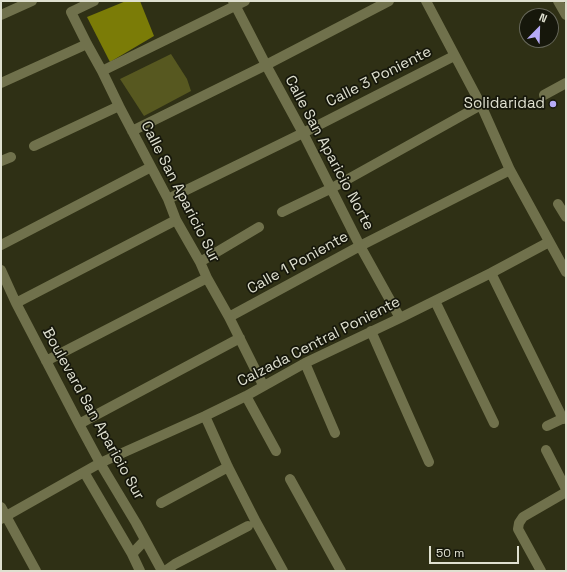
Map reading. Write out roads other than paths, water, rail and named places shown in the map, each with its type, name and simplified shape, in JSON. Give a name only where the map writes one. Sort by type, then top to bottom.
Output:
[{"type":"street","points":[[1,15],[32,1]]},
{"type":"street","name":"Calle San Aparicio Sur","points":[[94,1],[71,12],[168,199],[176,220],[200,262],[263,385]]},
{"type":"street","points":[[102,70],[234,4],[245,1]]},
{"type":"street","points":[[132,131],[266,65],[389,1]]},
{"type":"street","points":[[426,1],[481,105],[510,170],[566,272]]},
{"type":"street","points":[[558,1],[566,15]]},
{"type":"street","name":"Calle San Aparicio Norte","points":[[234,4],[304,133],[360,246],[400,318]]},
{"type":"street","points":[[1,83],[87,44]]},
{"type":"street","name":"Calle 3 Poniente","points":[[168,199],[304,133],[454,56]]},
{"type":"street","points":[[544,95],[566,83]]},
{"type":"street","points":[[282,212],[332,188],[481,105]]},
{"type":"street","points":[[34,146],[119,106]]},
{"type":"street","points":[[1,162],[11,157]]},
{"type":"street","points":[[1,245],[151,167]]},
{"type":"street","name":"Calle 1 Poniente","points":[[229,317],[360,246],[510,170]]},
{"type":"street","points":[[558,204],[566,217]]},
{"type":"street","points":[[16,303],[176,220]]},
{"type":"street","points":[[200,262],[259,227]]},
{"type":"street","name":"Calzada Central Poniente","points":[[3,514],[100,463],[246,396],[263,385],[305,363],[435,301],[549,242]]},
{"type":"street","name":"Boulevard San Aparicio Sur","points":[[1,270],[16,303],[79,424],[100,463],[146,540],[162,571]]},
{"type":"street","points":[[491,273],[564,418],[547,426]]},
{"type":"street","points":[[46,361],[207,278]]},
{"type":"street","points":[[435,301],[494,423]]},
{"type":"street","points":[[371,331],[429,462]]},
{"type":"street","points":[[79,424],[240,338]]},
{"type":"street","points":[[305,363],[335,433]]},
{"type":"street","points":[[246,396],[276,451]]},
{"type":"street","points":[[204,416],[256,522],[283,571]]},
{"type":"street","points":[[540,571],[518,529],[518,523],[523,517],[566,491],[546,450]]},
{"type":"street","points":[[161,503],[228,467]]},
{"type":"street","points":[[84,472],[132,554],[140,571]]},
{"type":"street","points":[[290,479],[341,571]]},
{"type":"street","points":[[3,514],[36,571]]},
{"type":"street","points":[[165,571],[174,564],[248,526]]},
{"type":"street","points":[[132,554],[146,540]]},
{"type":"place","name":"Solidaridad","points":[[553,104]]}]
